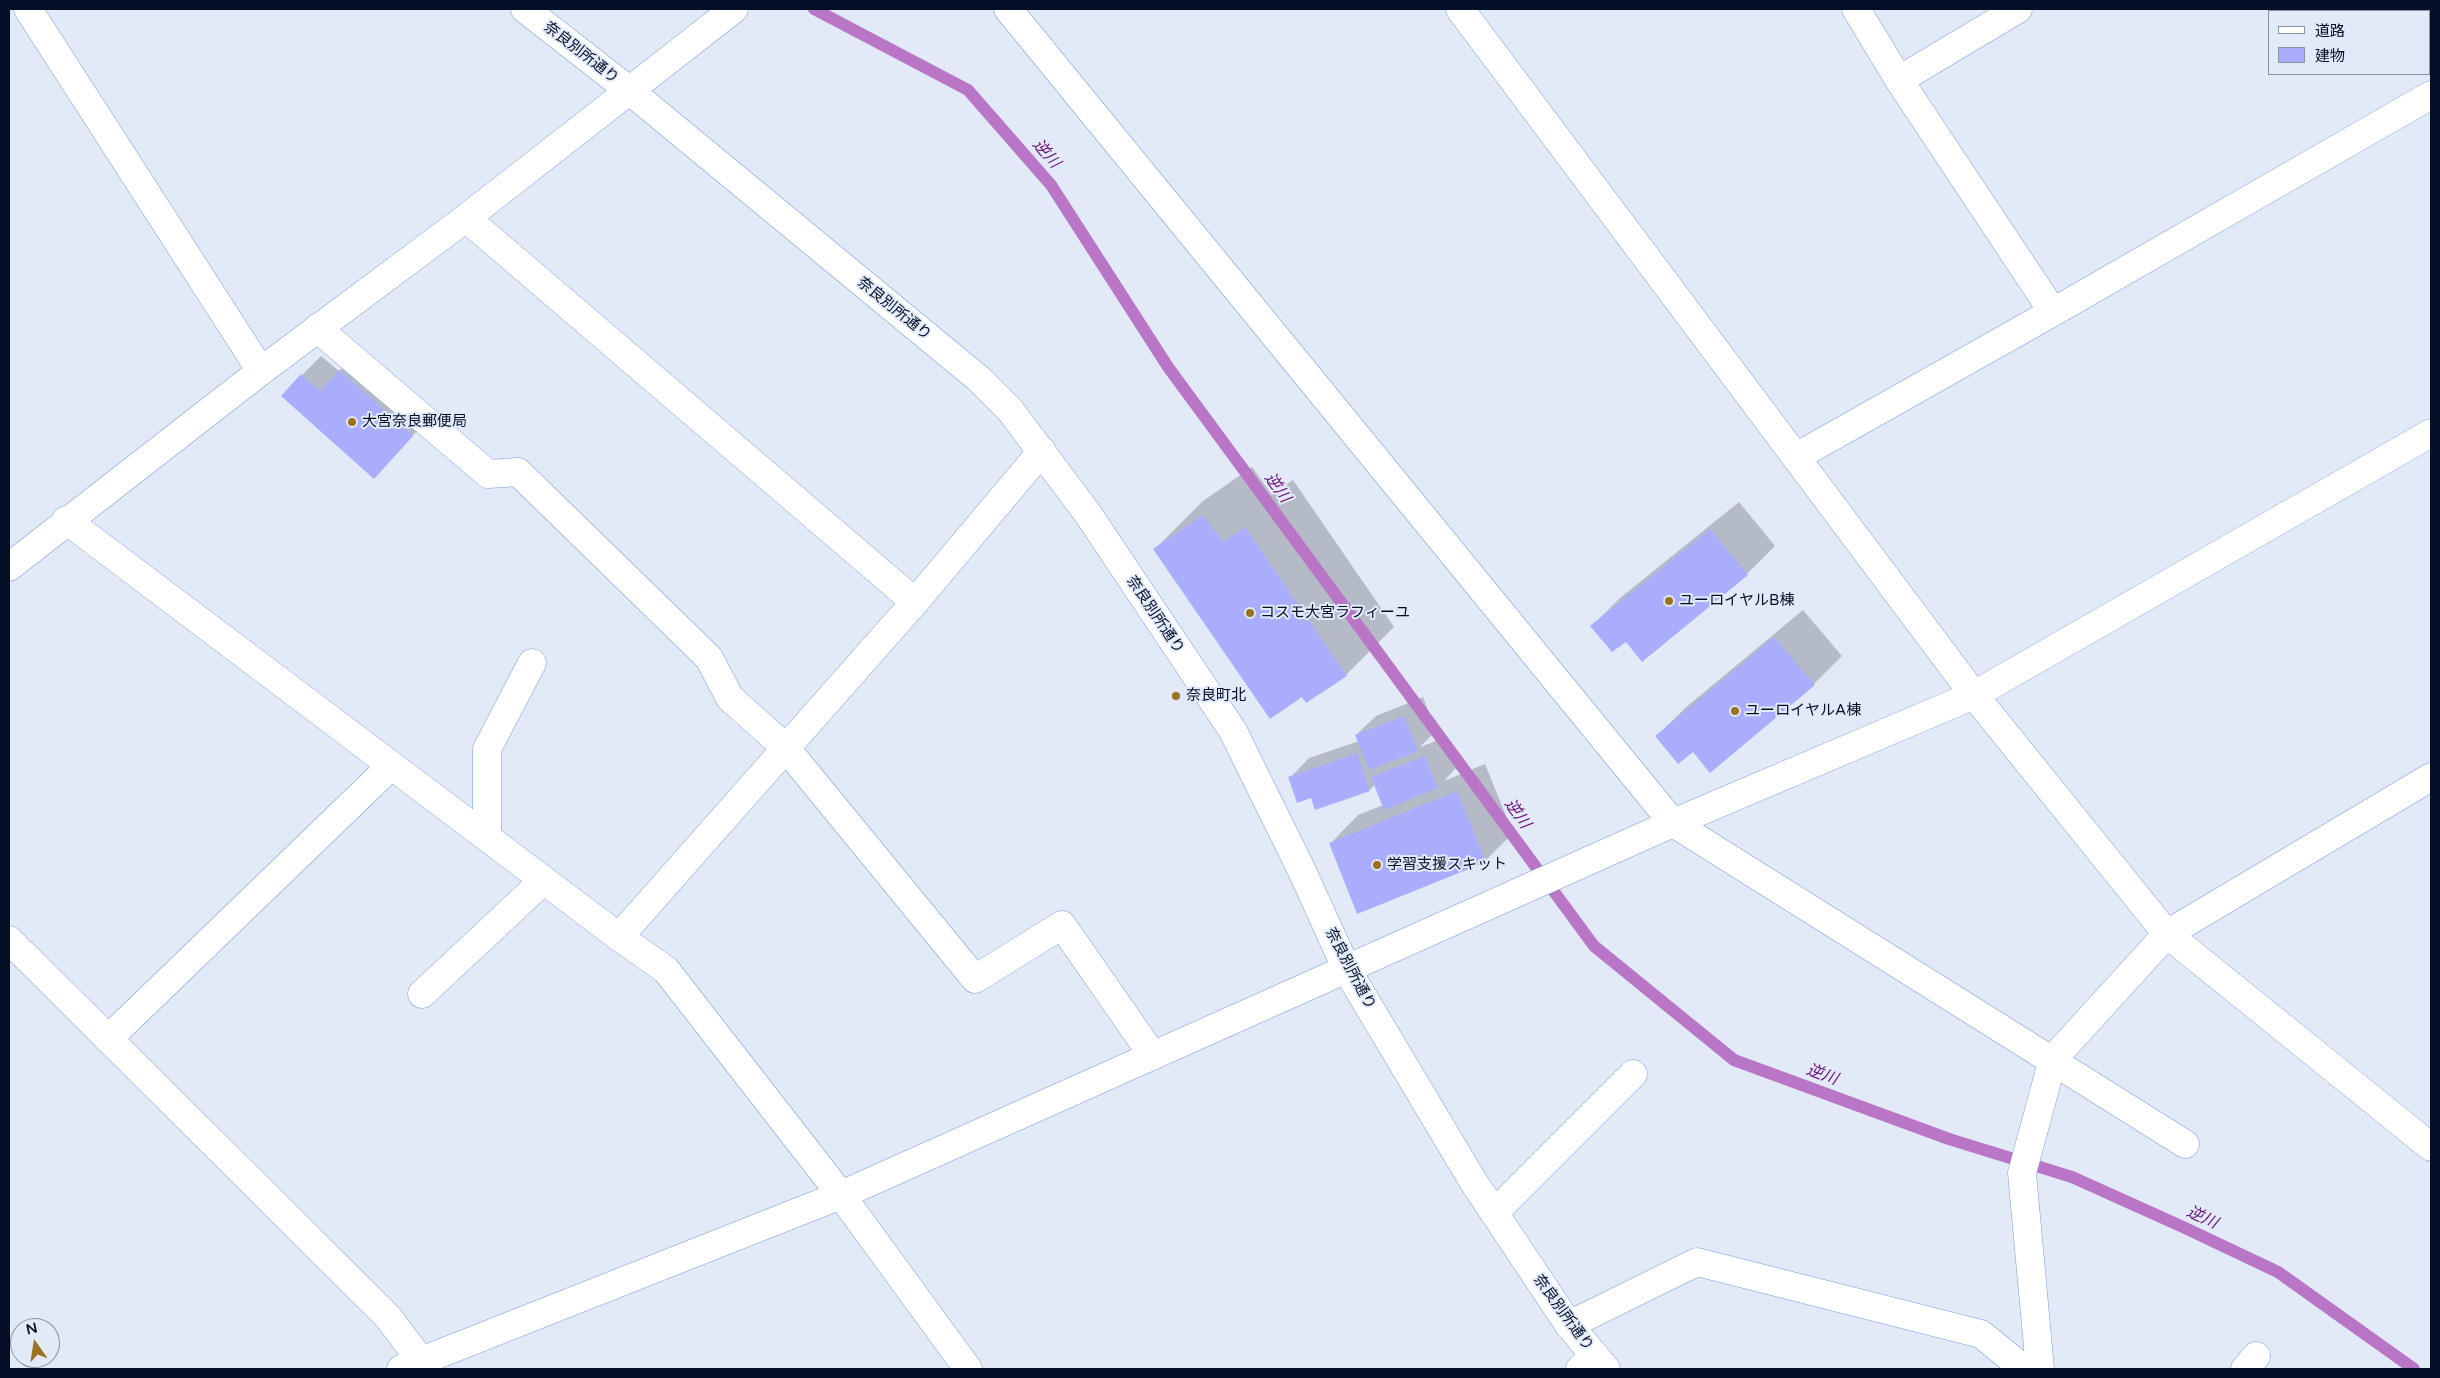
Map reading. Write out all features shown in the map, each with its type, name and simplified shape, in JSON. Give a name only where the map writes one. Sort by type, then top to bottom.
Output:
[{"type":"street","points":[[28,9],[261,371]]},
{"type":"street","name":"奈良別所通り","points":[[525,9],[630,91],[979,379],[1010,410],[1088,514],[1233,731],[1302,871],[1347,970],[1494,1213],[1594,1365]]},
{"type":"street","points":[[9,567],[66,520],[317,328],[466,218],[734,9]]},
{"type":"street","points":[[1008,9],[1673,822],[2053,1059],[2185,1144]]},
{"type":"street","points":[[1460,9],[1974,695],[2167,934],[2426,1135]]},
{"type":"street","points":[[1856,9],[1899,80],[2053,312]]},
{"type":"street","points":[[1899,80],[2018,9]]},
{"type":"street","points":[[1796,456],[2053,312],[2431,95]]},
{"type":"street","points":[[466,218],[915,602]]},
{"type":"street","points":[[317,328],[488,474],[518,472],[709,658],[730,698],[785,747],[975,979],[1062,925],[1153,1056]]},
{"type":"street","points":[[9,940],[388,1317],[416,1366],[841,1195],[1347,970],[1673,822],[1974,695],[2431,433]]},
{"type":"street","points":[[619,938],[785,747],[915,602],[1042,452]]},
{"type":"street","points":[[66,520],[619,938],[666,970],[841,1195],[968,1369]]},
{"type":"street","points":[[487,838],[488,749],[532,663]]},
{"type":"street","points":[[108,1039],[391,766]]},
{"type":"street","points":[[2040,1369],[2022,1173],[2053,1059],[2167,934],[2431,777]]},
{"type":"street","points":[[422,994],[544,880]]},
{"type":"street","points":[[1494,1213],[1633,1074]]},
{"type":"street","points":[[1569,1325],[1698,1262],[1981,1334],[2024,1369]]},
{"type":"building","points":[[339,370],[413,436],[374,479],[281,396],[301,374],[320,391]]},
{"type":"building","name":"コスモ大宮ラフィーユ","points":[[1203,515],[1223,542],[1245,527],[1347,676],[1306,703],[1302,697],[1270,719],[1153,549]]},
{"type":"building","name":"ユーロイヤルB棟","points":[[1710,529],[1748,575],[1642,662],[1626,642],[1612,652],[1590,626]]},
{"type":"building","name":"ユーロイヤルA棟","points":[[1774,637],[1815,685],[1710,773],[1693,752],[1678,764],[1655,736]]},
{"type":"building","points":[[1404,716],[1418,751],[1369,770],[1355,735]]},
{"type":"building","points":[[1357,753],[1370,791],[1315,810],[1311,798],[1297,803],[1288,777]]},
{"type":"building","points":[[1425,756],[1438,788],[1384,810],[1371,777]]},
{"type":"building","points":[[1457,791],[1486,862],[1357,914],[1329,843]]},
{"type":"waterway","name":"逆川","points":[[814,9],[968,90],[1051,185],[1168,367],[1594,946],[1734,1060],[1949,1139],[2072,1177],[2183,1227],[2278,1272],[2414,1369]]},
{"type":"place","name":"大宮奈良郵便局","points":[[352,422]]},
{"type":"place","name":"ユーロイヤルB棟","points":[[1669,601]]},
{"type":"place","name":"コスモ大宮ラフィーユ","points":[[1250,613]]},
{"type":"place","name":"奈良町北","points":[[1176,696]]},
{"type":"place","name":"ユーロイヤルA棟","points":[[1735,711]]},
{"type":"place","name":"学習支援スキット","points":[[1377,865]]}]
